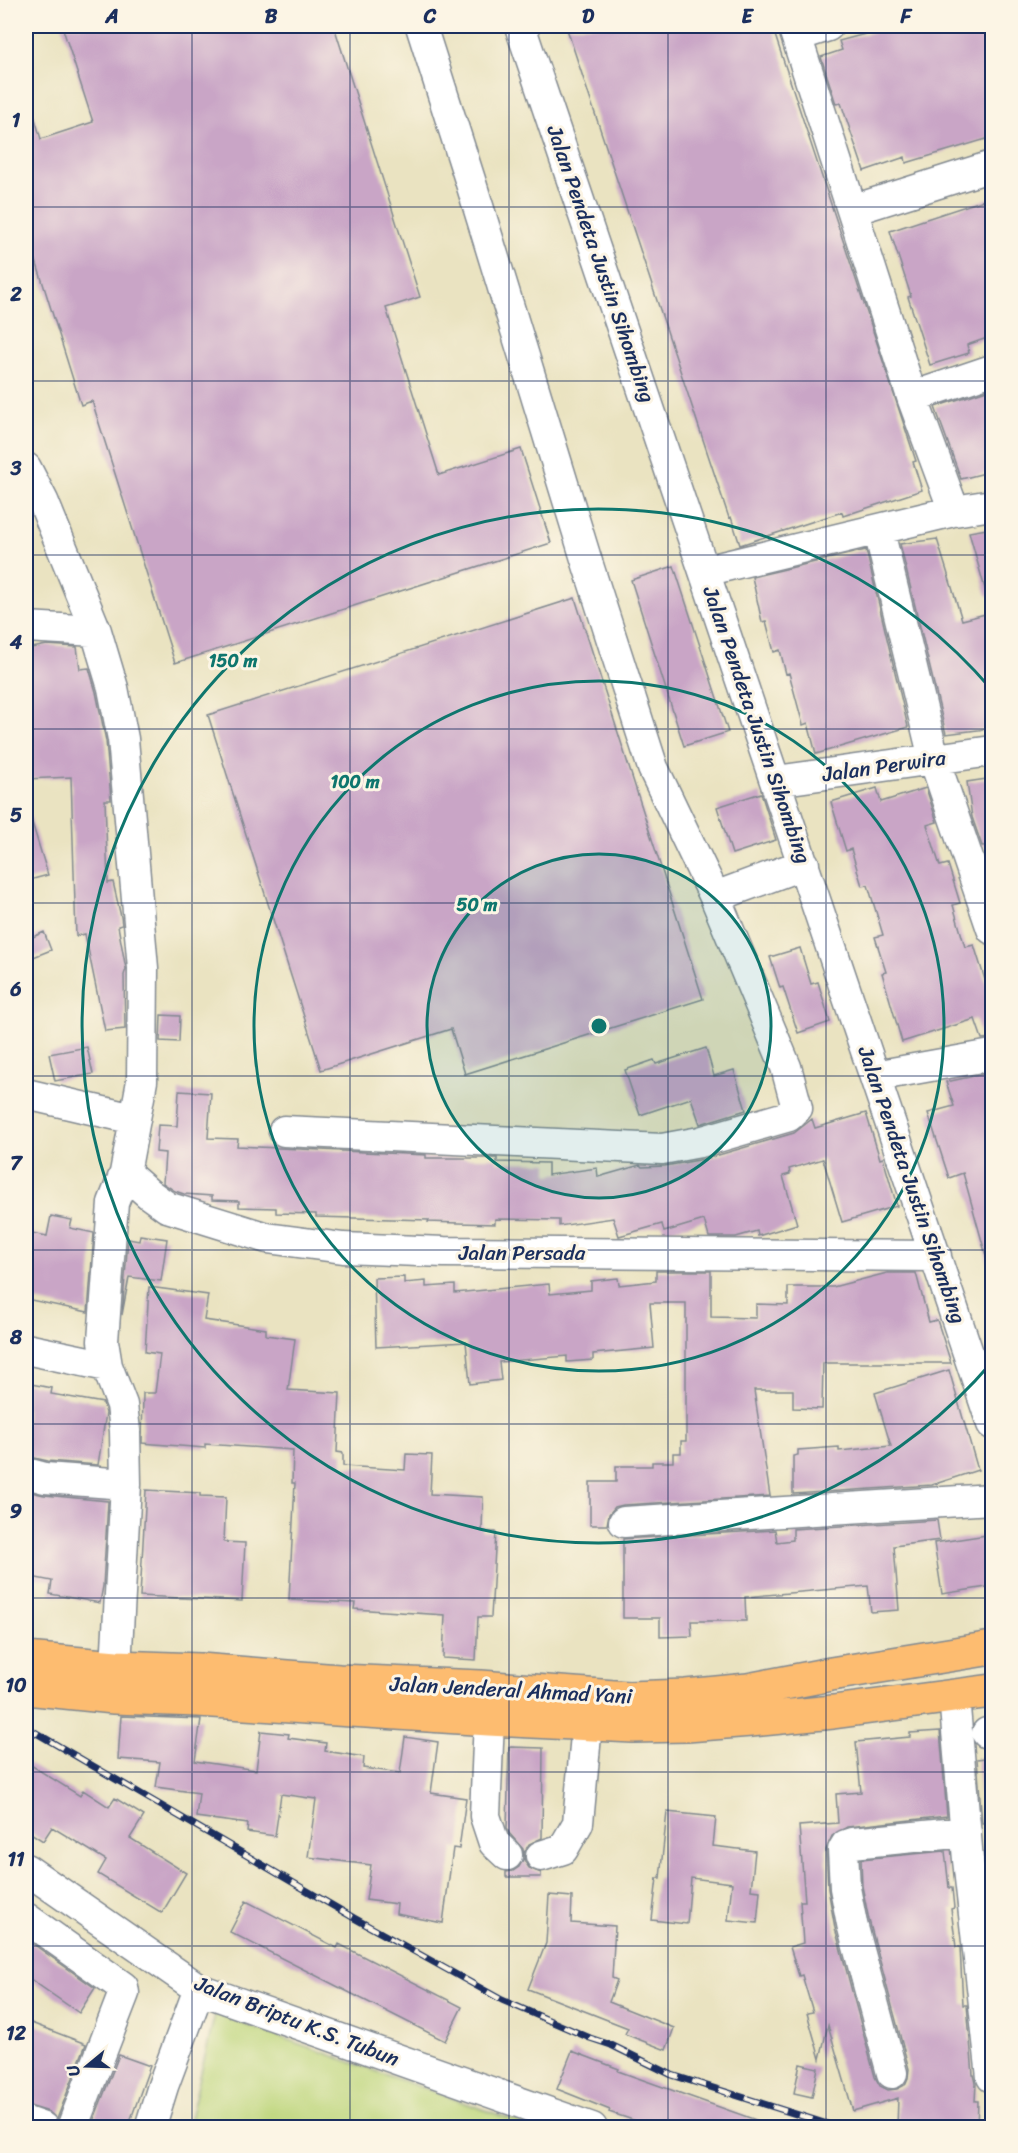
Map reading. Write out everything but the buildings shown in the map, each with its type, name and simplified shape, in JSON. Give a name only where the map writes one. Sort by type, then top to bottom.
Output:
[{"type":"main road","name":"Jalan Jenderal Ahmad Yani","points":[[26,1659],[339,1681],[484,1708],[587,1724],[686,1696],[748,1690],[993,1648]]},
{"type":"main road","name":"Jalan Jenderal Ahmad Yani","points":[[26,1688],[114,1697],[631,1712],[687,1725],[833,1712],[993,1691]]},
{"type":"street","points":[[284,1131],[662,1149],[700,1142],[789,1116],[796,1108],[786,1066],[715,897],[653,768],[421,26]]},
{"type":"street","name":"Jalan Pendeta Justin Sihombing","points":[[520,26],[936,1256],[980,1348],[993,1424]]},
{"type":"street","points":[[828,26],[795,31],[912,397],[954,511]]},
{"type":"street","points":[[853,210],[993,166]]},
{"type":"street","points":[[912,397],[993,370]]},
{"type":"street","points":[[26,468],[43,501],[96,631],[113,688],[123,740],[143,968],[142,1081],[125,1173],[113,1203],[103,1341],[106,1366],[122,1405],[125,1431],[126,1484],[116,1667]]},
{"type":"street","points":[[705,571],[879,531],[954,511],[993,505]]},
{"type":"street","points":[[879,531],[934,759],[991,917]]},
{"type":"street","points":[[26,627],[96,631]]},
{"type":"street","name":"Jalan Perwira","points":[[776,781],[993,751]]},
{"type":"street","points":[[715,897],[804,864]]},
{"type":"street","points":[[875,1076],[993,1055]]},
{"type":"street","points":[[26,1094],[134,1119]]},
{"type":"street","name":"Jalan Persada","points":[[125,1173],[167,1207],[267,1238],[343,1248],[444,1252],[936,1256]]},
{"type":"street","points":[[26,1350],[106,1366]]},
{"type":"street","points":[[26,1473],[45,1479],[126,1484]]},
{"type":"street","points":[[624,1522],[993,1498]]},
{"type":"street","points":[[954,1696],[966,1832],[993,2077]]},
{"type":"street","points":[[484,1708],[485,1816],[494,1843],[507,1855]]},
{"type":"street","points":[[541,1856],[563,1849],[578,1824],[587,1724]]},
{"type":"street","points":[[892,2073],[852,1924],[845,1888],[843,1850],[846,1845],[852,1843],[966,1832]]},
{"type":"street","name":"Jalan Briptu K.S. Tubun","points":[[26,1869],[200,1989],[591,2127]]},
{"type":"street","points":[[26,1918],[123,1987],[124,1993],[72,2127]]},
{"type":"street","points":[[150,2127],[200,1989]]},
{"type":"street","points":[[26,2122],[43,2127]]},
{"type":"green space","points":[[215,2014],[533,2127],[188,2127]]},
{"type":"railway","points":[[26,1727],[354,1918],[502,2000],[611,2045],[672,2075],[840,2128]]}]
